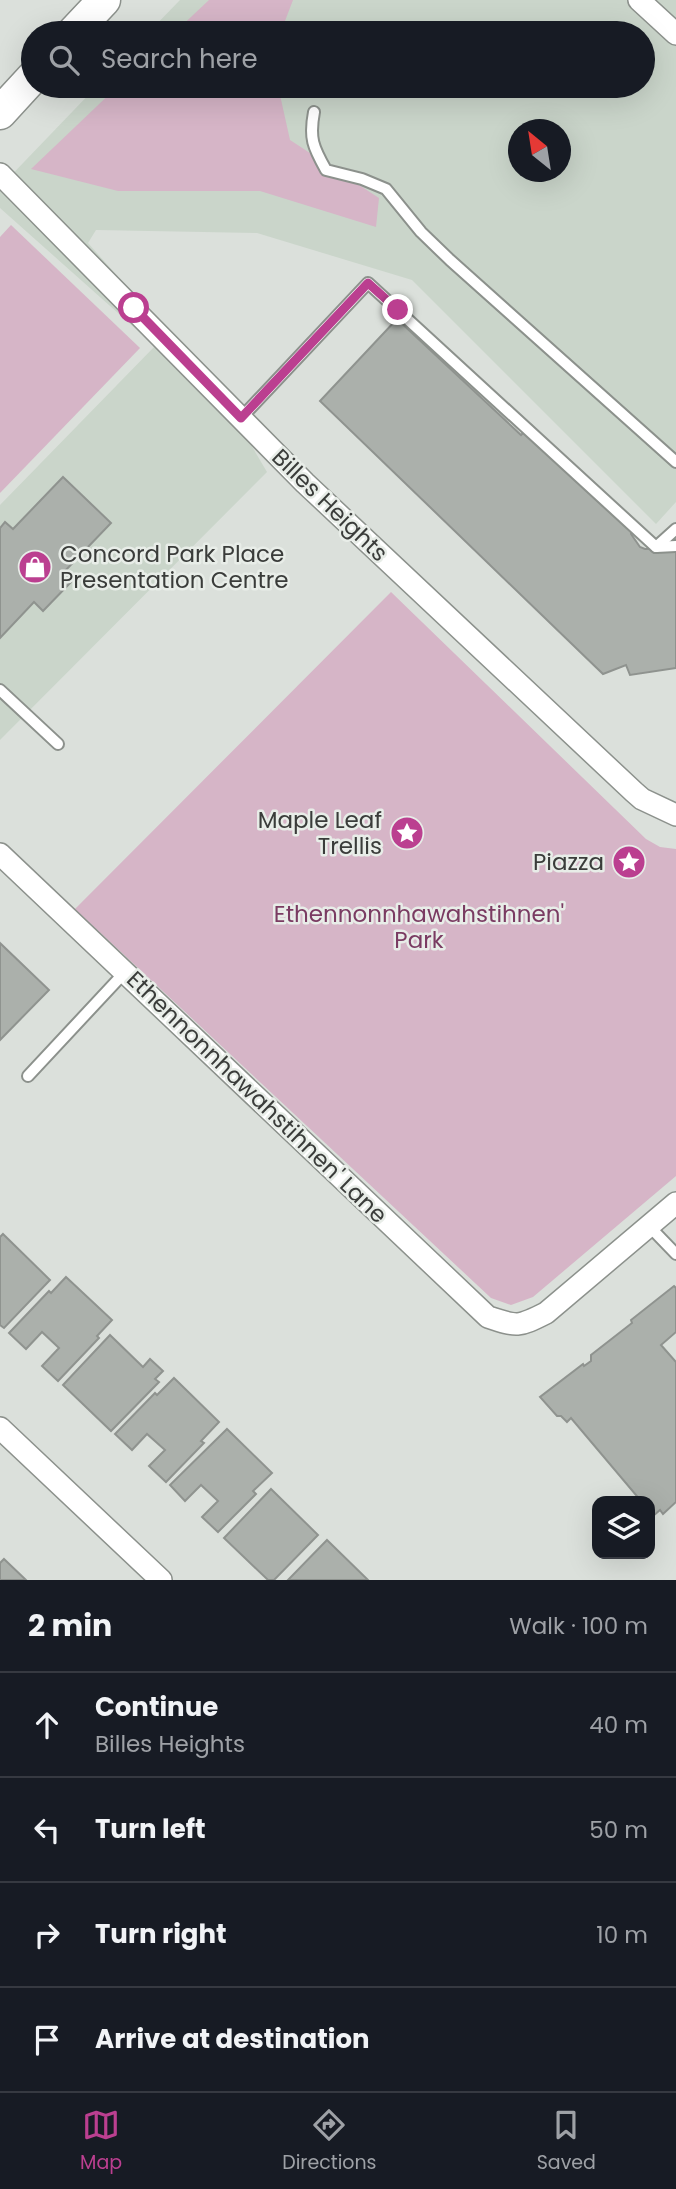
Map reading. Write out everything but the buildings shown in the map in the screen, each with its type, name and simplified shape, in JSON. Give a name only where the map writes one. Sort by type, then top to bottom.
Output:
[{"type":"main road","points":[[84,21],[104,0]]},
{"type":"main road","points":[[0,113],[21,90]]},
{"type":"street","points":[[639,0],[676,34]]},
{"type":"street","name":"Billes Heights","points":[[0,174],[305,483],[634,792],[642,799],[676,815]]},
{"type":"street","name":"Ethennonnhawahstihnen' Lane","points":[[0,854],[488,1317],[513,1326],[522,1325],[546,1313],[649,1226]]},
{"type":"street","points":[[649,1226],[676,1203]]},
{"type":"street","points":[[0,1427],[162,1580]]},
{"type":"lane","points":[[314,112],[311,130],[313,148],[326,170],[362,179],[386,189],[421,232],[450,260],[676,462]]},
{"type":"lane","points":[[241,418],[368,283],[656,547],[676,546]]},
{"type":"lane","points":[[656,547],[676,529]]},
{"type":"lane","points":[[0,690],[58,744]]},
{"type":"lane","points":[[27,1076],[125,972]]},
{"type":"lane","points":[[649,1226],[676,1254]]},
{"type":"shaded area","points":[[180,0],[676,0],[676,502],[656,524],[412,280],[257,233],[96,230],[88,243],[218,389],[267,472],[0,740],[0,505],[155,346],[0,208],[0,187],[85,98],[655,98],[655,21],[160,21]]},
{"type":"green space","points":[[209,0],[293,0],[285,21],[187,21]]},
{"type":"green space","points":[[105,98],[281,98],[290,140],[379,198],[376,227],[260,191],[118,191],[31,169]]},
{"type":"green space","points":[[11,225],[140,348],[0,493],[0,237]]},
{"type":"green space","name":"Ethennonnhawahstihnen' Park","points":[[391,592],[646,839],[660,847],[676,849],[676,1176],[533,1297],[511,1305],[491,1298],[75,909]]},
{"type":"place","name":"Concord Park Place Presentation Centre","points":[[35,567]]},
{"type":"place","name":"Maple Leaf Trellis","points":[[407,833]]},
{"type":"place","name":"Piazza","points":[[629,862]]},
{"type":"route","points":[[134,308],[241,418],[368,283],[398,310]]}]
